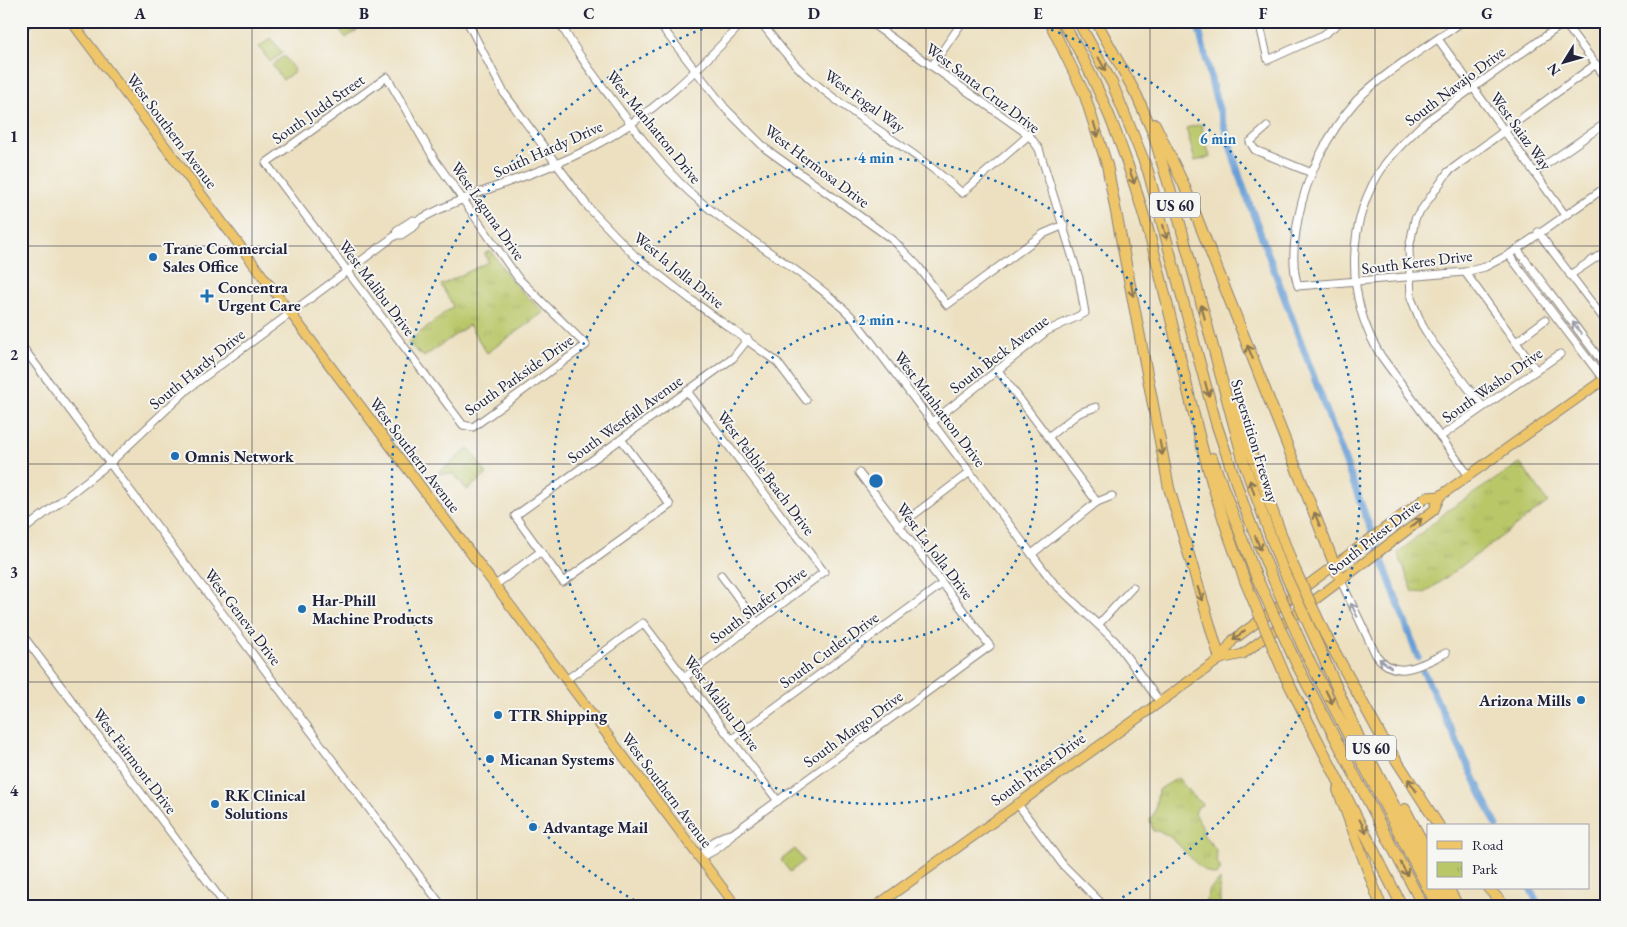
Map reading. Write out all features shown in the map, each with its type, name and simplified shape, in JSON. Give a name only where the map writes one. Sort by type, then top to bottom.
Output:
[{"type":"highway","points":[[1049,21],[1084,92],[1107,165],[1169,488],[1220,659]]},
{"type":"highway","name":"US 60","points":[[1062,21],[1097,87],[1128,165],[1153,244],[1223,519],[1245,581],[1286,678],[1402,906]]},
{"type":"highway","points":[[1078,21],[1112,84],[1148,171],[1216,423],[1244,506],[1269,570],[1306,654],[1427,887]]},
{"type":"highway","name":"Superstition Freeway","points":[[1096,21],[1118,58],[1137,96],[1163,164],[1244,463],[1281,565],[1317,642],[1427,850]]},
{"type":"highway","points":[[1118,58],[1155,123],[1184,185],[1341,581]]},
{"type":"highway","points":[[1216,359],[1291,560],[1324,634],[1382,738],[1438,824]]},
{"type":"highway","points":[[1184,369],[1215,466],[1256,576],[1298,665],[1423,906]]},
{"type":"highway","points":[[1317,642],[1360,740],[1427,868]]},
{"type":"highway","points":[[1316,736],[1381,906]]},
{"type":"highway","points":[[1429,890],[1437,906]]},
{"type":"highway","points":[[1439,890],[1447,906]]},
{"type":"highway","points":[[1449,890],[1458,906]]},
{"type":"highway","points":[[1490,890],[1501,903]]},
{"type":"main road","name":"West Southern Avenue","points":[[71,21],[736,906]]},
{"type":"main road","name":"South Priest Drive","points":[[1220,659],[1242,654],[1434,510],[1440,496],[1605,378]]},
{"type":"main road","name":"South Priest Drive","points":[[876,906],[1220,659],[1232,640],[1427,496],[1440,496]]},
{"type":"street","points":[[21,28],[31,21]]},
{"type":"street","name":"West la Jolla Drive","points":[[467,21],[504,93],[589,208],[635,256],[690,299],[748,339],[777,362],[806,400]]},
{"type":"street","name":"West Manhatton Drive","points":[[559,21],[588,68],[652,152],[694,196],[841,306],[863,330],[1032,554],[1062,591],[1115,641],[1160,702]]},
{"type":"street","name":"West Hermosa Drive","points":[[658,21],[724,108],[766,149],[893,240],[918,266],[947,305],[1043,234],[1064,225]]},
{"type":"street","name":"South Hardy Drive","points":[[21,532],[110,463],[188,390],[396,235],[401,235],[416,225],[416,222],[462,200],[556,164],[593,147],[631,124],[664,100],[696,72],[744,21]]},
{"type":"street","name":"West Fogal Way","points":[[760,21],[785,54],[816,84],[940,172],[962,193],[1029,135]]},
{"type":"street","name":"West Santa Cruz Drive","points":[[868,21],[1029,135],[1039,149],[1064,225],[1079,278],[1085,314]]},
{"type":"street","points":[[932,66],[964,21]]},
{"type":"street","points":[[1259,21],[1268,60],[1323,35],[1342,21]]},
{"type":"street","points":[[1267,127],[1250,142],[1254,150],[1312,172],[1329,138],[1356,102],[1377,83],[1462,21]]},
{"type":"street","points":[[1564,22],[1606,78]]},
{"type":"street","name":"South Navajo Drive","points":[[1469,476],[1368,335],[1355,283],[1356,237],[1361,215],[1385,165],[1406,140],[1425,122],[1564,22]]},
{"type":"street","name":"West Saiaz Way","points":[[1438,39],[1565,215]]},
{"type":"street","points":[[1483,407],[1422,325],[1410,298],[1409,249],[1415,219],[1448,172],[1596,64]]},
{"type":"street","name":"South Judd Street","points":[[266,163],[387,77]]},
{"type":"street","name":"West Laguna Drive","points":[[387,77],[418,131],[462,200],[518,278],[586,345]]},
{"type":"street","points":[[1535,172],[1606,123]]},
{"type":"street","name":"West Malibu Drive","points":[[266,163],[463,426],[467,428]]},
{"type":"street","name":"South Keres Drive","points":[[1312,172],[1301,202],[1294,239],[1293,272],[1298,286],[1409,278],[1465,272],[1485,267],[1509,255],[1538,232],[1606,187]]},
{"type":"street","points":[[1538,232],[1605,318]]},
{"type":"street","points":[[1517,249],[1606,367]]},
{"type":"street","points":[[1570,275],[1606,251]]},
{"type":"street","points":[[1509,255],[1605,378]]},
{"type":"street","points":[[1465,272],[1536,370]]},
{"type":"street","points":[[1533,286],[1540,280]]},
{"type":"street","points":[[1556,316],[1563,311]]},
{"type":"street","name":"South Beck Avenue","points":[[932,422],[1047,331],[1085,314]]},
{"type":"street","points":[[1516,342],[1545,320]]},
{"type":"street","name":"South Westfall Avenue","points":[[540,552],[515,516],[733,358],[748,339]]},
{"type":"street","points":[[1580,348],[1587,342]]},
{"type":"street","name":"West Geneva Drive","points":[[21,345],[442,906]]},
{"type":"street","name":"South Parkside Drive","points":[[467,428],[473,427],[586,345]]},
{"type":"street","name":"South Washo Drive","points":[[1440,438],[1560,354]]},
{"type":"street","points":[[998,369],[1097,502]]},
{"type":"street","name":"West Pebble Beach Drive","points":[[687,391],[824,572]]},
{"type":"street","points":[[1048,437],[1079,413],[1096,407]]},
{"type":"street","points":[[494,586],[540,552],[563,582],[670,505],[622,439]]},
{"type":"street","points":[[898,526],[970,472]]},
{"type":"street","name":"West La Jolla Drive","points":[[859,473],[990,646]]},
{"type":"street","points":[[1032,554],[1097,502],[1112,496]]},
{"type":"street","points":[[1379,532],[1385,547]]},
{"type":"street","name":"South Shafer Drive","points":[[684,677],[824,572]]},
{"type":"street","points":[[721,575],[757,623]]},
{"type":"street","points":[[1341,581],[1379,659],[1396,670],[1405,670],[1446,653]]},
{"type":"street","name":"South Cutler Drive","points":[[732,739],[942,584]]},
{"type":"street","points":[[1099,624],[1133,587]]},
{"type":"street","name":"West Malibu Drive","points":[[566,680],[643,622],[778,801]]},
{"type":"street","name":"West Fairmont Drive","points":[[21,633],[226,906]]},
{"type":"street","name":"South Margo Drive","points":[[699,858],[714,852],[732,834],[990,646]]},
{"type":"street","points":[[1017,803],[1063,865],[1104,906]]},
{"type":"green space","points":[[343,21],[368,22],[346,38],[337,26]]},
{"type":"green space","points":[[271,38],[282,53],[270,62],[259,47]]},
{"type":"green space","points":[[284,56],[295,71],[283,80],[272,65]]},
{"type":"green space","points":[[1201,124],[1210,157],[1195,161],[1186,128]]},
{"type":"green space","points":[[491,251],[514,284],[544,312],[487,353],[469,325],[424,357],[407,343],[453,306],[441,285],[488,262],[485,253]]},
{"type":"green space","points":[[469,448],[487,474],[467,490],[454,474],[437,474]]},
{"type":"green space","points":[[1520,463],[1548,502],[1425,593],[1413,592],[1398,553],[1447,511]]},
{"type":"green space","points":[[1178,778],[1192,795],[1203,804],[1198,807],[1195,813],[1202,826],[1202,833],[1216,850],[1217,861],[1221,870],[1216,875],[1208,873],[1200,867],[1169,836],[1153,831],[1150,819],[1155,812],[1158,790]]},
{"type":"green space","points":[[795,849],[804,861],[790,872],[781,860]]},
{"type":"green space","points":[[1220,880],[1220,906],[1212,906],[1205,900],[1207,901],[1208,891]]},
{"type":"waterway","points":[[1197,21],[1214,92],[1241,181],[1418,657]]},
{"type":"waterway","points":[[1423,671],[1496,824]]},
{"type":"waterway","points":[[1531,890],[1539,906]]},
{"type":"place","name":"Trane Commercial Sales Office","points":[[153,257]]},
{"type":"place","name":"Concentra Urgent Care","points":[[207,296]]},
{"type":"place","name":"Omnis Network","points":[[175,456]]},
{"type":"place","name":"Har-Phill Machine Products","points":[[302,609]]},
{"type":"place","name":"Arizona Mills","points":[[1581,700]]},
{"type":"place","name":"TTR Shipping","points":[[498,715]]},
{"type":"place","name":"Micanan Systems","points":[[490,759]]},
{"type":"place","name":"RK Clinical Solutions","points":[[215,804]]},
{"type":"place","name":"Advantage Mail","points":[[533,827]]}]
